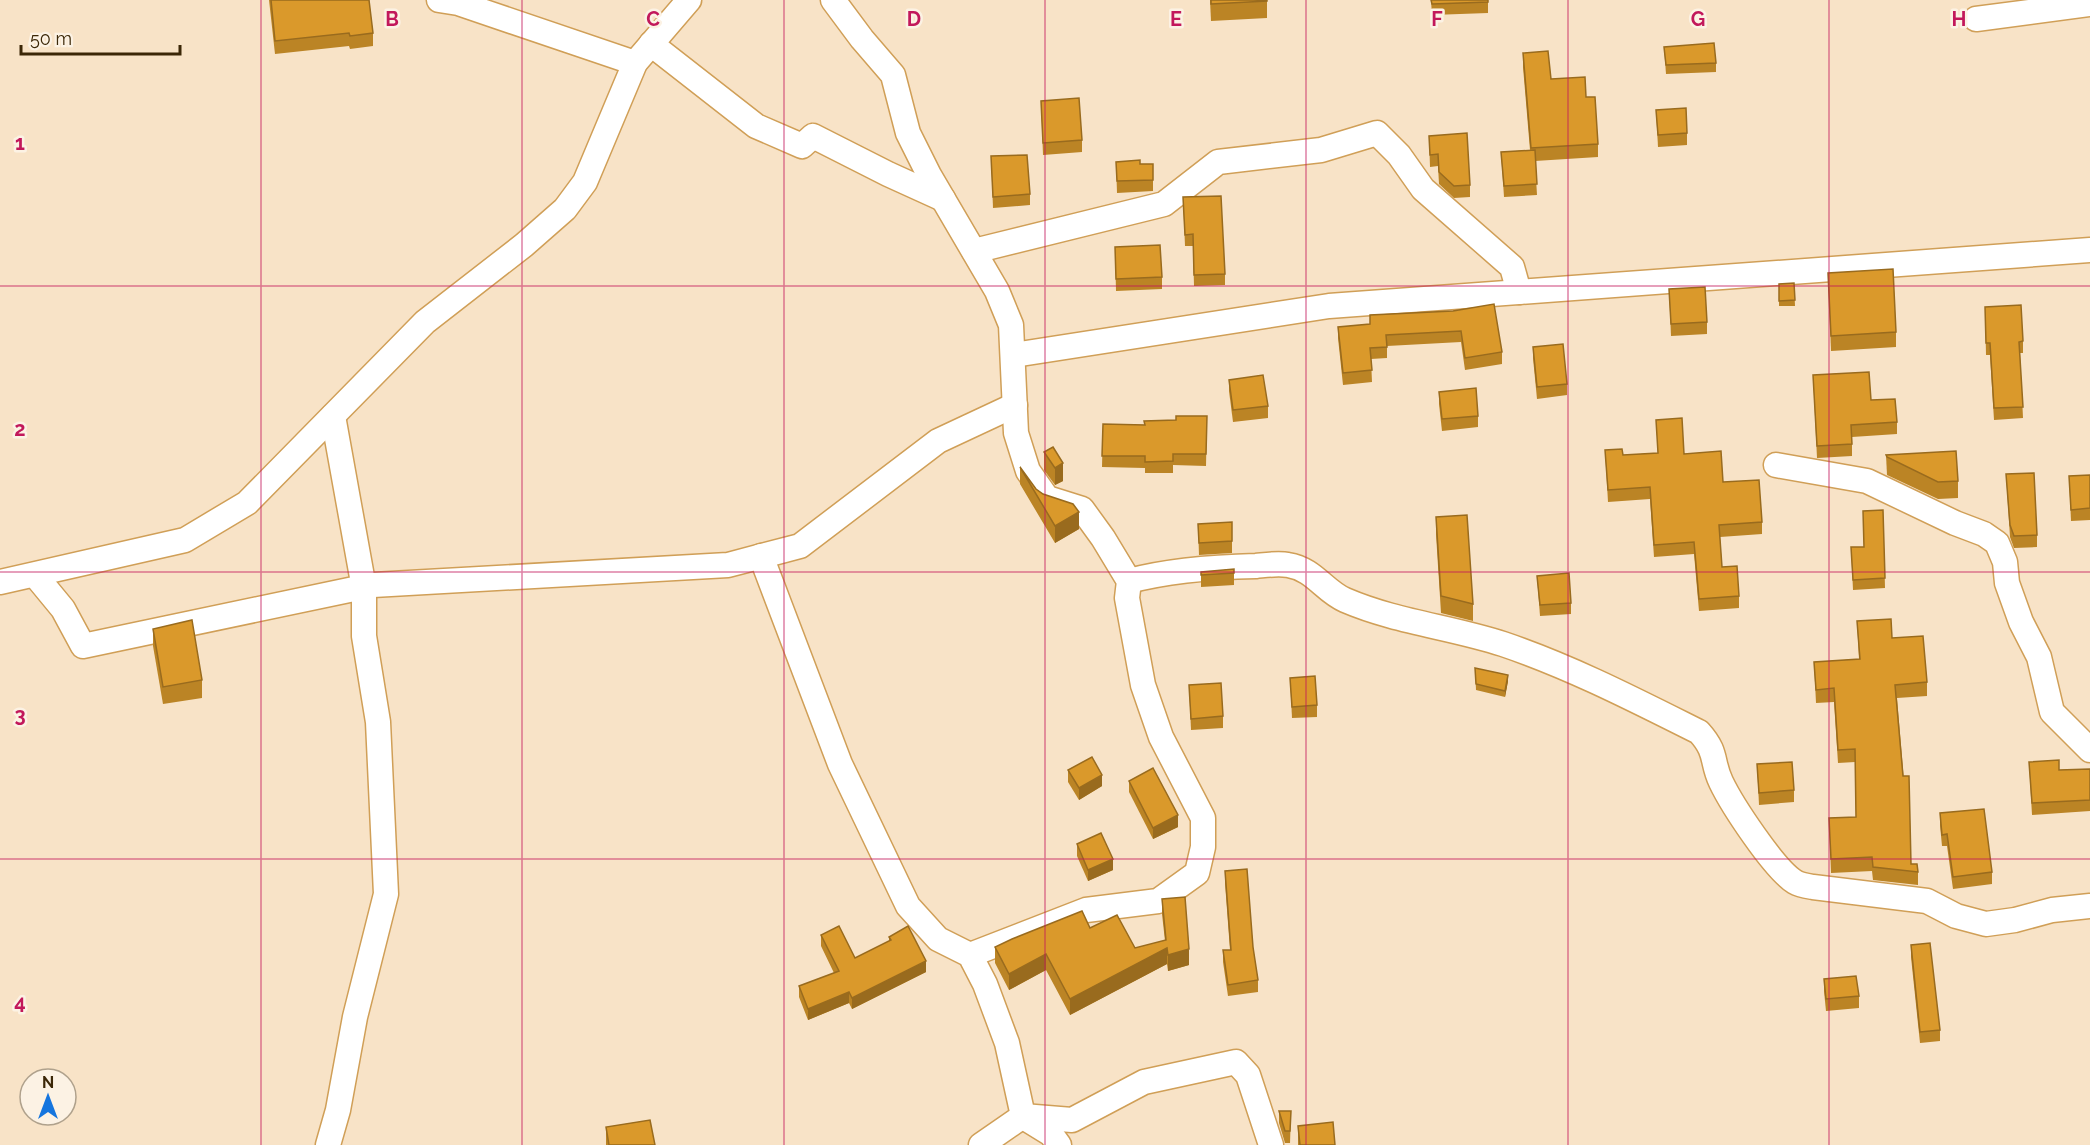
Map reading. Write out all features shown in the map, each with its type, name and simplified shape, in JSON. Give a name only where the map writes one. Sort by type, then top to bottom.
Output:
[{"type":"street","points":[[439,0],[458,3],[634,63]]},
{"type":"street","points":[[0,582],[185,540],[248,503],[425,322],[524,245],[565,209],[585,182],[634,63],[690,0]]},
{"type":"street","points":[[833,0],[893,75],[908,133],[929,175],[998,291],[1011,325],[1016,433],[1028,471],[1047,498],[1082,509],[1104,538],[1129,581],[1127,598],[1143,685],[1161,736],[1203,818],[1203,847],[1197,873],[1158,901],[1086,910],[970,955]]},
{"type":"street","points":[[1976,19],[2090,4]]},
{"type":"street","points":[[651,44],[756,126],[802,146],[813,136],[943,199]]},
{"type":"street","points":[[974,251],[1164,204],[1218,162],[1321,150],[1377,133],[1399,155],[1423,189],[1512,267],[1519,292]]},
{"type":"street","points":[[1014,355],[1329,306],[2090,250]]},
{"type":"street","points":[[35,575],[63,609],[83,646],[373,585],[728,565],[800,546],[938,441],[1015,405]]},
{"type":"street","points":[[328,1145],[338,1110],[355,1017],[386,894],[378,722],[364,636],[364,588],[333,416]]},
{"type":"street","points":[[1776,465],[1868,481],[1955,523],[1984,534],[1997,543],[2005,562],[2007,583],[2021,622],[2039,657],[2052,712],[2090,750]]},
{"type":"street","points":[[760,556],[840,764],[908,906],[938,939],[970,955],[985,984],[1007,1043],[1023,1116],[1051,1134],[1059,1145]]},
{"type":"street","points":[[1129,581],[1157,574],[1230,567],[1288,565],[1311,573],[1343,599],[1402,619],[1458,631],[1503,644],[1575,671],[1699,732],[1710,744],[1720,780],[1732,801],[1780,868],[1796,882],[1813,887],[1927,901],[1956,916],[1986,924],[2015,920],[2052,910],[2090,906]]},
{"type":"street","points":[[981,1145],[1023,1116],[1072,1120],[1144,1082],[1236,1062],[1248,1075],[1271,1145]]},
{"type":"building","points":[[271,0],[369,0],[373,33],[350,36],[349,33],[275,41]]},
{"type":"building","points":[[1211,0],[1267,0],[1267,1],[1211,4]]},
{"type":"building","points":[[1431,0],[1488,0],[1488,2],[1432,4]]},
{"type":"building","points":[[1714,43],[1716,63],[1666,65],[1664,47]]},
{"type":"building","points":[[1548,51],[1551,79],[1585,77],[1586,97],[1595,97],[1598,144],[1531,148],[1523,53]]},
{"type":"building","points":[[1079,98],[1082,140],[1043,143],[1041,101]]},
{"type":"building","points":[[1686,108],[1687,133],[1658,135],[1656,110]]},
{"type":"building","points":[[1467,133],[1470,185],[1454,186],[1439,172],[1438,154],[1430,155],[1429,136]]},
{"type":"building","points":[[1535,150],[1537,184],[1504,186],[1501,152]]},
{"type":"building","points":[[1027,155],[1030,194],[993,197],[991,156]]},
{"type":"building","points":[[1140,160],[1140,164],[1153,164],[1153,180],[1117,181],[1116,162]]},
{"type":"building","points":[[1221,196],[1225,274],[1194,275],[1193,234],[1185,235],[1183,197]]},
{"type":"building","points":[[1160,245],[1162,277],[1116,279],[1115,247]]},
{"type":"building","points":[[1893,269],[1896,332],[1831,336],[1828,273]]},
{"type":"building","points":[[1794,283],[1795,300],[1779,301],[1779,284]]},
{"type":"building","points":[[1705,287],[1707,322],[1671,324],[1669,289]]},
{"type":"building","points":[[1494,304],[1502,352],[1465,358],[1461,331],[1386,335],[1387,347],[1370,348],[1372,370],[1343,373],[1338,327],[1370,324],[1370,315],[1453,311]]},
{"type":"building","points":[[2021,305],[2023,341],[2019,342],[2023,407],[1994,408],[1990,343],[1986,343],[1985,307]]},
{"type":"building","points":[[1563,344],[1567,384],[1537,387],[1533,347]]},
{"type":"building","points":[[1869,372],[1871,400],[1895,399],[1897,422],[1851,425],[1852,444],[1817,446],[1813,375]]},
{"type":"building","points":[[1263,375],[1268,406],[1233,410],[1229,380]]},
{"type":"building","points":[[1476,388],[1478,416],[1442,419],[1439,392]]},
{"type":"building","points":[[1176,416],[1207,416],[1206,454],[1173,454],[1173,461],[1145,462],[1145,456],[1102,456],[1103,424],[1145,425],[1144,421],[1176,420]]},
{"type":"building","points":[[1682,418],[1684,454],[1721,451],[1723,482],[1759,480],[1762,522],[1719,525],[1722,567],[1737,566],[1739,596],[1699,599],[1694,542],[1654,545],[1650,487],[1608,490],[1605,450],[1622,449],[1623,455],[1658,453],[1656,420]]},
{"type":"building","points":[[1053,447],[1063,463],[1055,468],[1044,452]]},
{"type":"building","points":[[1956,451],[1958,481],[1938,482],[1886,455]]},
{"type":"building","points":[[1020,467],[1036,489],[1043,494],[1073,504],[1079,512],[1055,526]]},
{"type":"building","points":[[2034,473],[2037,535],[2014,536],[2010,525],[2006,474]]},
{"type":"building","points":[[2090,475],[2090,508],[2071,510],[2069,476]]},
{"type":"building","points":[[1883,510],[1885,578],[1853,580],[1851,547],[1864,547],[1863,511]]},
{"type":"building","points":[[1467,515],[1473,604],[1441,596],[1436,517]]},
{"type":"building","points":[[1232,522],[1232,541],[1199,543],[1198,524]]},
{"type":"building","points":[[1234,569],[1234,573],[1201,575],[1201,572]]},
{"type":"building","points":[[1569,573],[1571,603],[1540,605],[1537,576]]},
{"type":"building","points":[[1891,619],[1892,638],[1923,636],[1927,682],[1895,685],[1903,776],[1909,776],[1911,864],[1917,864],[1918,872],[1873,867],[1872,857],[1831,859],[1829,818],[1856,817],[1855,749],[1838,750],[1834,688],[1816,690],[1814,662],[1860,659],[1857,621]]},
{"type":"building","points":[[192,620],[202,680],[163,687],[153,629]]},
{"type":"building","points":[[1475,668],[1508,675],[1505,691],[1476,684]]},
{"type":"building","points":[[1315,676],[1317,705],[1292,707],[1290,678]]},
{"type":"building","points":[[1221,683],[1223,716],[1191,719],[1189,685]]},
{"type":"building","points":[[1092,757],[1102,775],[1079,788],[1068,770]]},
{"type":"building","points":[[2059,760],[2059,770],[2090,769],[2090,800],[2032,803],[2029,762]]},
{"type":"building","points":[[1792,762],[1794,790],[1759,793],[1757,764]]},
{"type":"building","points":[[1153,768],[1178,815],[1153,828],[1129,781]]},
{"type":"building","points":[[1984,809],[1992,872],[1953,877],[1947,834],[1942,835],[1940,813]]},
{"type":"building","points":[[1101,833],[1113,859],[1088,870],[1077,844]]},
{"type":"building","points":[[1247,869],[1258,980],[1228,985],[1223,950],[1231,950],[1225,871]]},
{"type":"building","points":[[1185,897],[1189,949],[1168,955],[1167,948],[1070,999],[1046,954],[1009,974],[995,947],[1082,911],[1090,928],[1117,915],[1135,948],[1166,940],[1162,899]]},
{"type":"building","points":[[839,926],[855,958],[891,940],[889,937],[908,926],[926,961],[852,998],[849,992],[808,1009],[799,986],[839,971],[821,935]]},
{"type":"building","points":[[1930,943],[1940,1030],[1920,1032],[1911,945]]},
{"type":"building","points":[[1856,976],[1859,996],[1826,999],[1824,979]]},
{"type":"building","points":[[1279,1111],[1291,1111],[1290,1131],[1285,1131]]},
{"type":"building","points":[[650,1120],[655,1145],[609,1145],[606,1127]]},
{"type":"building","points":[[1333,1122],[1335,1145],[1300,1145],[1298,1126]]}]
